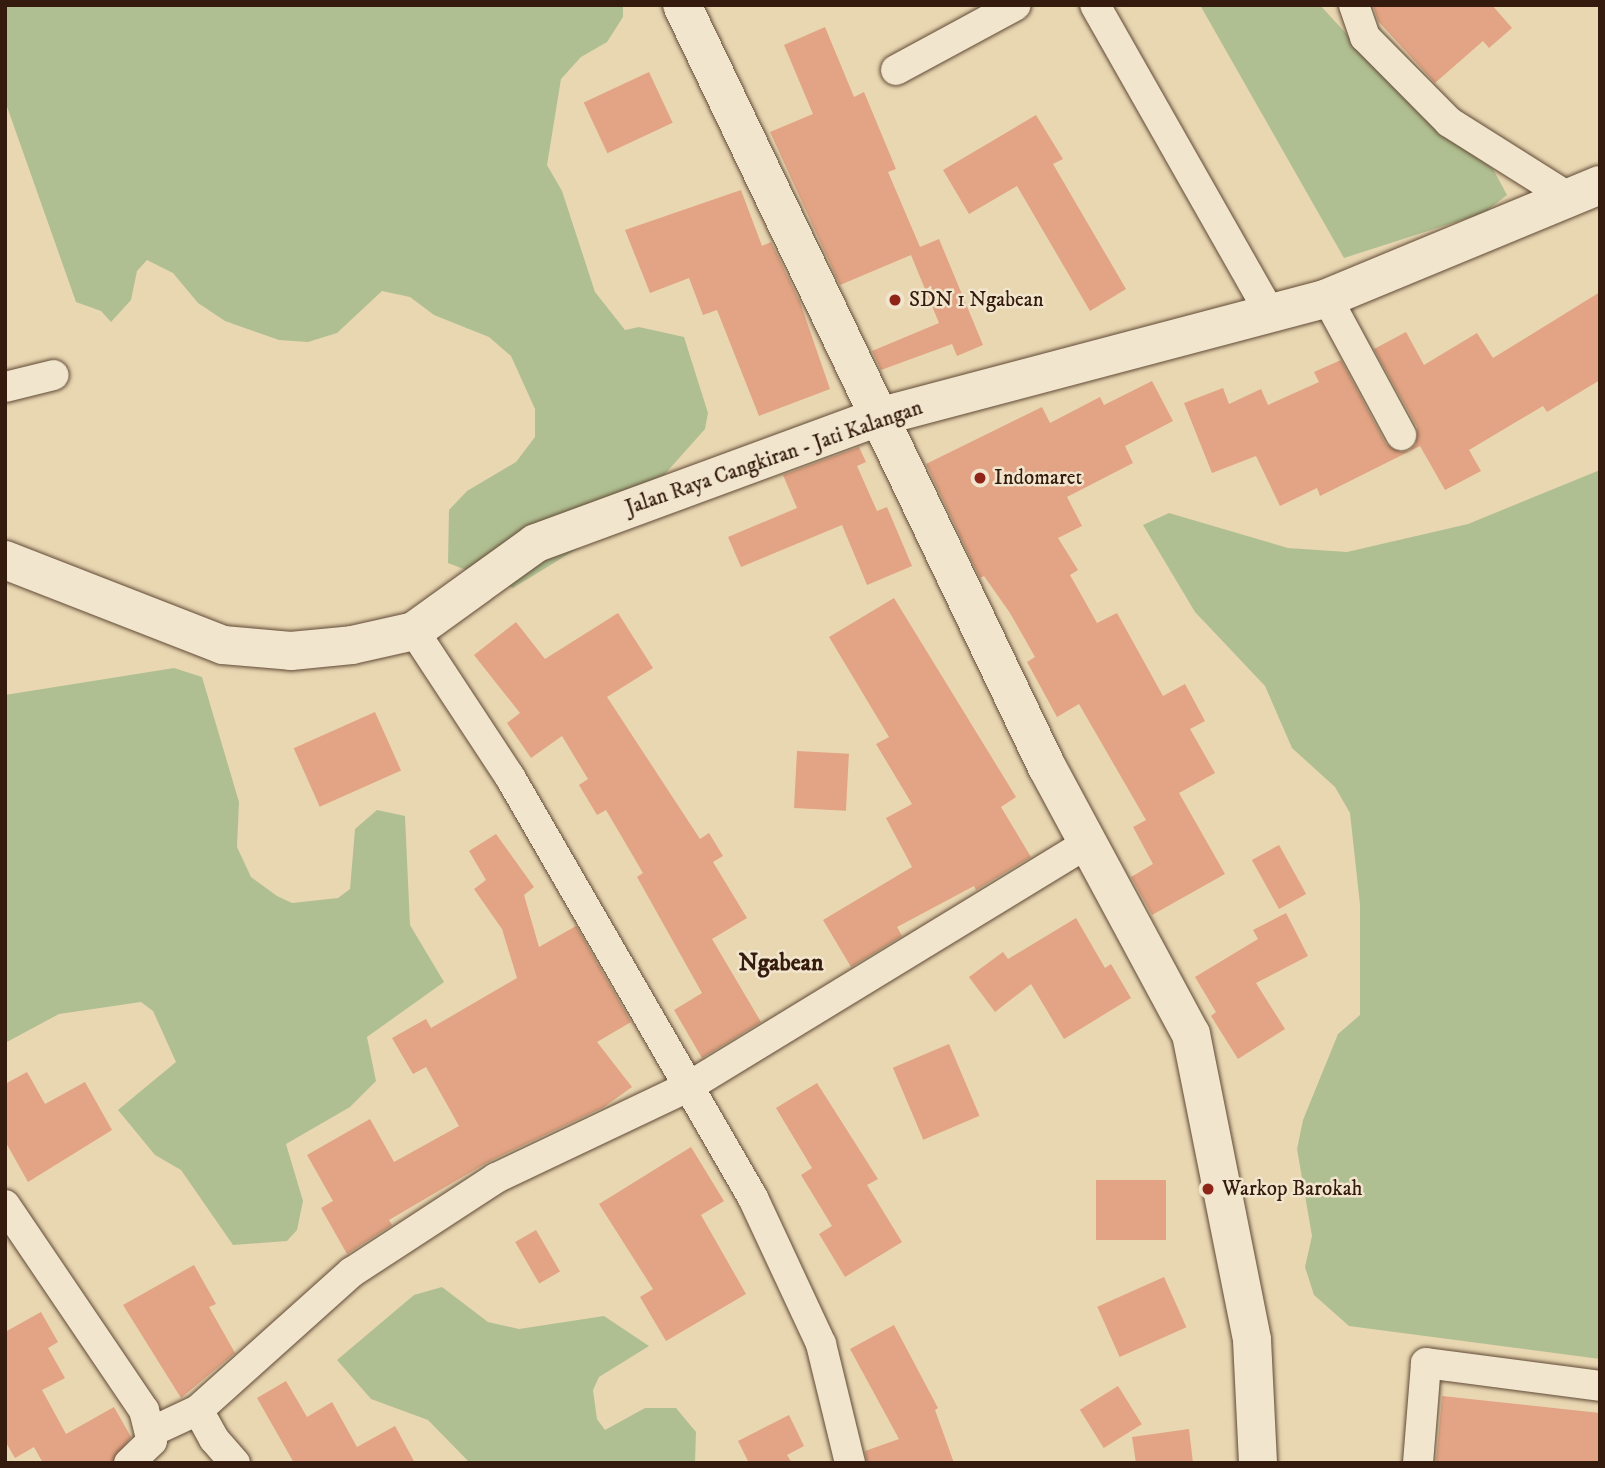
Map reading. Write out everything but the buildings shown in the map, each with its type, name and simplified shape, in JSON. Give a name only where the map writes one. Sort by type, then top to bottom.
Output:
[{"type":"street","points":[[682,5],[878,417],[1087,843],[1191,1034],[1252,1340],[1258,1463]]},
{"type":"street","points":[[896,70],[1016,5]]},
{"type":"street","points":[[1095,5],[1270,313]]},
{"type":"street","points":[[1354,5],[1366,37],[1449,122],[1584,191]]},
{"type":"street","name":"Jalan Raya Cangkiran - Jati Kalangan","points":[[5,559],[223,645],[291,651],[352,645],[414,631],[536,542],[878,417],[1327,298],[1584,191]]},
{"type":"street","points":[[1327,298],[1401,435]]},
{"type":"street","points":[[5,387],[54,375]]},
{"type":"street","points":[[414,631],[510,777],[688,1087],[794,1279],[821,1344],[850,1463]]},
{"type":"street","points":[[152,1431],[198,1410],[352,1272],[496,1178],[688,1087],[1087,843]]},
{"type":"street","points":[[5,1205],[144,1410],[152,1431],[148,1450],[129,1463]]},
{"type":"street","points":[[1418,1463],[1426,1363],[1600,1386]]},
{"type":"street","points":[[198,1410],[214,1439],[235,1463]]},
{"type":"green space","points":[[5,5],[623,5],[623,17],[607,42],[581,57],[561,79],[547,165],[562,191],[595,292],[625,330],[639,327],[684,337],[708,413],[705,429],[624,520],[513,588],[448,563],[449,510],[467,491],[516,462],[535,437],[535,409],[511,356],[489,337],[434,315],[410,297],[382,291],[337,333],[308,342],[279,340],[225,321],[198,303],[173,273],[147,260],[137,271],[131,300],[111,322],[101,311],[76,302],[5,101]]},
{"type":"green space","points":[[1200,5],[1320,5],[1423,118],[1493,169],[1507,195],[1484,213],[1344,258]]},
{"type":"green space","points":[[1600,470],[1600,1359],[1349,1326],[1314,1295],[1305,1267],[1312,1236],[1297,1149],[1303,1120],[1338,1034],[1360,1015],[1360,905],[1350,813],[1335,787],[1292,748],[1265,686],[1195,612],[1143,525],[1169,513],[1288,548],[1347,552],[1468,524]]},
{"type":"green space","points":[[174,668],[202,677],[239,802],[237,847],[251,877],[277,896],[292,903],[338,898],[350,889],[355,829],[377,810],[405,816],[410,925],[444,982],[367,1037],[376,1081],[350,1107],[286,1144],[303,1201],[297,1230],[287,1241],[233,1245],[181,1170],[155,1155],[118,1110],[176,1062],[153,1011],[141,1002],[59,1014],[5,1043],[5,695]]},
{"type":"green space","points":[[442,1287],[488,1322],[519,1329],[604,1316],[649,1346],[599,1377],[593,1390],[597,1419],[605,1430],[645,1408],[676,1408],[696,1432],[695,1463],[470,1463],[428,1420],[371,1399],[337,1360],[414,1295]]},
{"type":"place","name":"SDN 1 Ngabean","points":[[895,300]]},
{"type":"place","name":"Indomaret","points":[[980,478]]},
{"type":"place","name":"Warkop Barokah","points":[[1208,1189]]},
{"type":"district","name":"Ngabean","points":[[781,964]]}]
